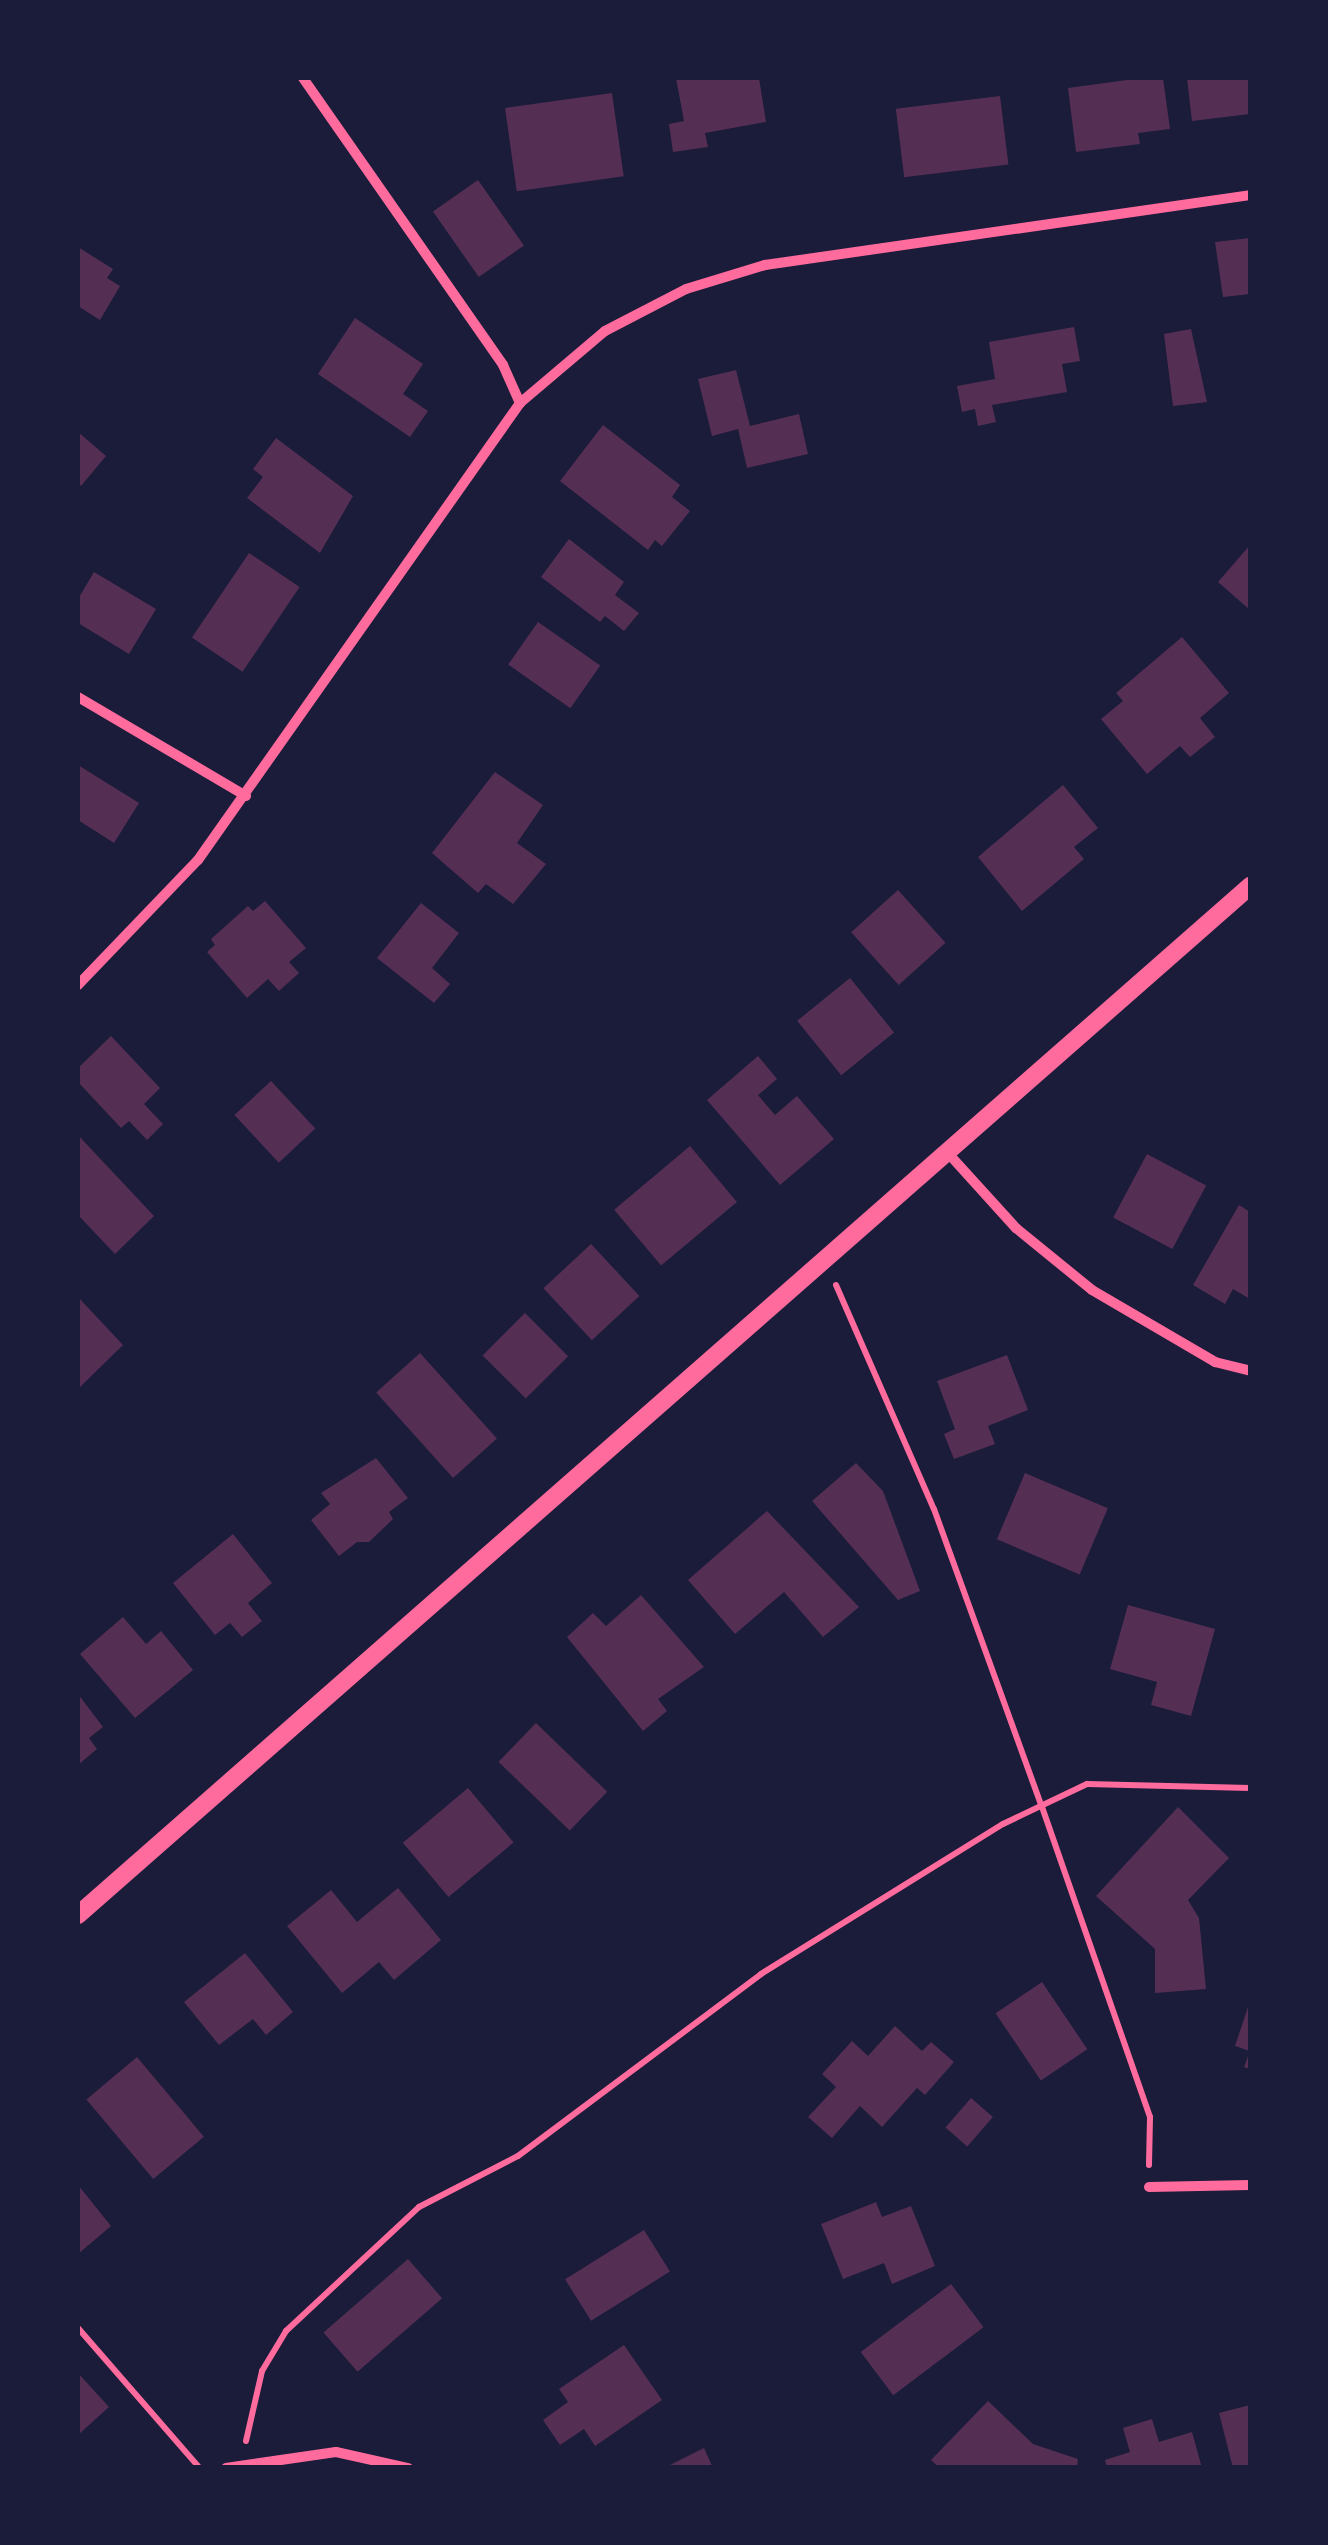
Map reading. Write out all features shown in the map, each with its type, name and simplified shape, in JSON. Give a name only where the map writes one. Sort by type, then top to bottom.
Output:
[{"type":"street","points":[[303,78],[503,365],[520,403]]},
{"type":"street","points":[[78,985],[184,877],[246,796],[520,403],[605,332],[686,289],[734,274],[1250,195]]},
{"type":"street","points":[[78,697],[246,796]]},
{"type":"street","points":[[78,1915],[1250,886]]},
{"type":"street","points":[[947,1152],[1016,1228],[1092,1290],[1215,1362],[1250,1371]]},
{"type":"street","points":[[1149,2187],[1250,2184]]},
{"type":"street","points":[[226,2468],[336,2452],[408,2468]]},
{"type":"path","points":[[826,1261],[934,1508],[1041,1804],[1150,2117],[1149,2187]]},
{"type":"path","points":[[250,2462],[243,2429],[262,2371],[286,2330],[419,2207],[518,2156],[761,1974],[1041,1804],[1086,1784],[1250,1788]]},
{"type":"path","points":[[78,2328],[200,2468]]},
{"type":"building","points":[[676,78],[759,78],[766,122],[705,133],[708,147],[673,152],[669,124],[684,121]]},
{"type":"building","points":[[1163,78],[1170,129],[1138,133],[1140,144],[1076,152],[1068,88]]},
{"type":"building","points":[[1187,78],[1250,78],[1250,114],[1192,121]]},
{"type":"building","points":[[612,93],[624,176],[517,191],[505,108]]},
{"type":"building","points":[[1000,96],[1008,164],[904,177],[896,109]]},
{"type":"building","points":[[478,180],[524,246],[479,277],[433,212]]},
{"type":"building","points":[[1250,238],[1250,294],[1223,297],[1215,242]]},
{"type":"building","points":[[78,247],[113,269],[107,278],[120,286],[100,320],[78,306]]},
{"type":"building","points":[[355,318],[423,364],[403,394],[428,411],[410,437],[318,374]]},
{"type":"building","points":[[1074,327],[1080,361],[1062,364],[1067,392],[992,405],[996,422],[978,426],[975,409],[962,412],[957,386],[995,379],[989,342]]},
{"type":"building","points":[[1191,329],[1207,402],[1173,406],[1164,334]]},
{"type":"building","points":[[736,370],[750,426],[799,414],[808,454],[747,468],[738,429],[712,436],[698,379]]},
{"type":"building","points":[[603,425],[680,485],[672,497],[690,511],[662,546],[655,540],[648,550],[560,481]]},
{"type":"building","points":[[78,432],[106,456],[81,486],[78,482]]},
{"type":"building","points":[[276,438],[353,496],[320,553],[247,498],[263,477],[253,469]]},
{"type":"building","points":[[569,539],[624,582],[615,595],[639,613],[624,631],[605,616],[600,622],[541,577]]},
{"type":"building","points":[[1250,545],[1250,610],[1218,582]]},
{"type":"building","points":[[249,553],[300,587],[243,672],[192,638]]},
{"type":"building","points":[[94,572],[156,609],[129,654],[78,623],[78,599]]},
{"type":"building","points":[[538,622],[600,666],[570,708],[508,665]]},
{"type":"building","points":[[1182,637],[1229,693],[1200,718],[1215,737],[1190,757],[1180,746],[1147,774],[1101,719],[1123,701],[1116,693]]},
{"type":"building","points":[[78,765],[139,803],[114,843],[78,820]]},
{"type":"building","points":[[495,772],[543,805],[517,843],[546,864],[513,904],[486,884],[478,893],[432,853]]},
{"type":"building","points":[[1063,785],[1098,828],[1074,847],[1084,859],[1022,911],[978,857]]},
{"type":"building","points":[[898,890],[946,943],[899,985],[851,932]]},
{"type":"building","points":[[265,901],[306,948],[289,962],[299,973],[279,991],[268,979],[247,998],[207,952],[215,945],[211,939],[248,906],[253,911]]},
{"type":"building","points":[[421,903],[459,933],[432,968],[450,984],[434,1003],[377,958]]},
{"type":"building","points":[[850,978],[894,1032],[841,1075],[797,1021]]},
{"type":"building","points":[[111,1036],[160,1088],[144,1104],[163,1124],[147,1140],[129,1121],[121,1128],[78,1082],[78,1068]]},
{"type":"building","points":[[758,1056],[777,1079],[758,1095],[775,1115],[797,1096],[834,1139],[780,1185],[707,1100]]},
{"type":"building","points":[[271,1081],[315,1129],[279,1163],[234,1115]]},
{"type":"building","points":[[78,1135],[154,1216],[115,1254],[78,1215]]},
{"type":"building","points":[[690,1146],[737,1202],[661,1266],[614,1210]]},
{"type":"building","points":[[1147,1154],[1206,1185],[1172,1249],[1113,1218]]},
{"type":"building","points":[[1239,1205],[1250,1212],[1250,1299],[1233,1289],[1225,1304],[1193,1285]]},
{"type":"building","points":[[591,1244],[639,1296],[592,1340],[543,1288]]},
{"type":"building","points":[[78,1297],[123,1345],[78,1389]]},
{"type":"building","points":[[525,1313],[568,1356],[526,1399],[483,1355]]},
{"type":"building","points":[[420,1353],[497,1438],[453,1478],[376,1392]]},
{"type":"building","points":[[1007,1355],[1028,1410],[988,1426],[995,1444],[954,1459],[944,1434],[955,1429],[937,1381]]},
{"type":"building","points":[[376,1458],[408,1498],[389,1512],[393,1519],[369,1542],[357,1542],[339,1556],[311,1520],[330,1504],[321,1493]]},
{"type":"building","points":[[856,1463],[883,1491],[920,1591],[898,1600],[812,1501]]},
{"type":"building","points":[[1025,1473],[1108,1508],[1080,1574],[997,1539]]},
{"type":"building","points":[[767,1511],[859,1607],[823,1637],[784,1592],[735,1634],[688,1580]]},
{"type":"building","points":[[233,1534],[272,1583],[248,1603],[262,1621],[242,1637],[230,1623],[215,1635],[173,1583]]},
{"type":"building","points":[[641,1595],[704,1667],[658,1699],[667,1711],[643,1731],[567,1637],[593,1613],[606,1626]]},
{"type":"building","points":[[1128,1605],[1215,1629],[1191,1716],[1151,1705],[1157,1682],[1110,1669]]},
{"type":"building","points":[[123,1617],[146,1644],[161,1631],[193,1670],[135,1718],[80,1654]]},
{"type":"building","points":[[78,1694],[103,1727],[89,1738],[97,1749],[78,1765]]},
{"type":"building","points":[[536,1723],[607,1792],[570,1831],[498,1762]]},
{"type":"building","points":[[468,1788],[514,1842],[449,1897],[403,1843]]},
{"type":"building","points":[[1178,1807],[1229,1858],[1188,1900],[1199,1918],[1206,1989],[1155,1993],[1155,1949],[1096,1896]]},
{"type":"building","points":[[398,1888],[441,1940],[394,1980],[379,1962],[342,1993],[287,1926],[331,1890],[357,1922]]},
{"type":"building","points":[[245,1953],[293,2012],[266,2035],[253,2019],[219,2045],[184,2002]]},
{"type":"building","points":[[1042,1982],[1087,2049],[1041,2080],[996,2013]]},
{"type":"building","points":[[1250,2001],[1250,2051],[1235,2046]]},
{"type":"building","points":[[895,2026],[922,2051],[931,2042],[954,2062],[925,2095],[917,2088],[882,2127],[860,2106],[832,2138],[808,2117],[836,2087],[822,2074],[852,2041],[868,2056]]},
{"type":"building","points":[[137,2057],[204,2137],[153,2179],[86,2099]]},
{"type":"building","points":[[971,2098],[993,2117],[967,2146],[945,2127]]},
{"type":"building","points":[[78,2185],[111,2226],[78,2254]]},
{"type":"building","points":[[876,2202],[882,2217],[911,2206],[935,2266],[892,2284],[884,2263],[843,2279],[821,2224]]},
{"type":"building","points":[[644,2230],[670,2272],[591,2321],[565,2279]]},
{"type":"building","points":[[408,2259],[442,2298],[358,2372],[323,2332]]},
{"type":"building","points":[[951,2284],[983,2327],[893,2395],[861,2352]]},
{"type":"building","points":[[624,2345],[662,2400],[595,2446],[584,2429],[560,2445],[543,2420],[568,2402],[559,2389]]},
{"type":"building","points":[[78,2373],[109,2407],[78,2435]]},
{"type":"building","points":[[988,2401],[1033,2444],[1078,2459],[1077,2468],[940,2468],[931,2460]]},
{"type":"building","points":[[1250,2405],[1250,2468],[1233,2468],[1219,2413]]},
{"type":"building","points":[[1152,2419],[1159,2442],[1192,2432],[1202,2468],[1107,2468],[1105,2460],[1130,2452],[1123,2428]]},
{"type":"building","points":[[704,2448],[713,2468],[664,2468]]}]
